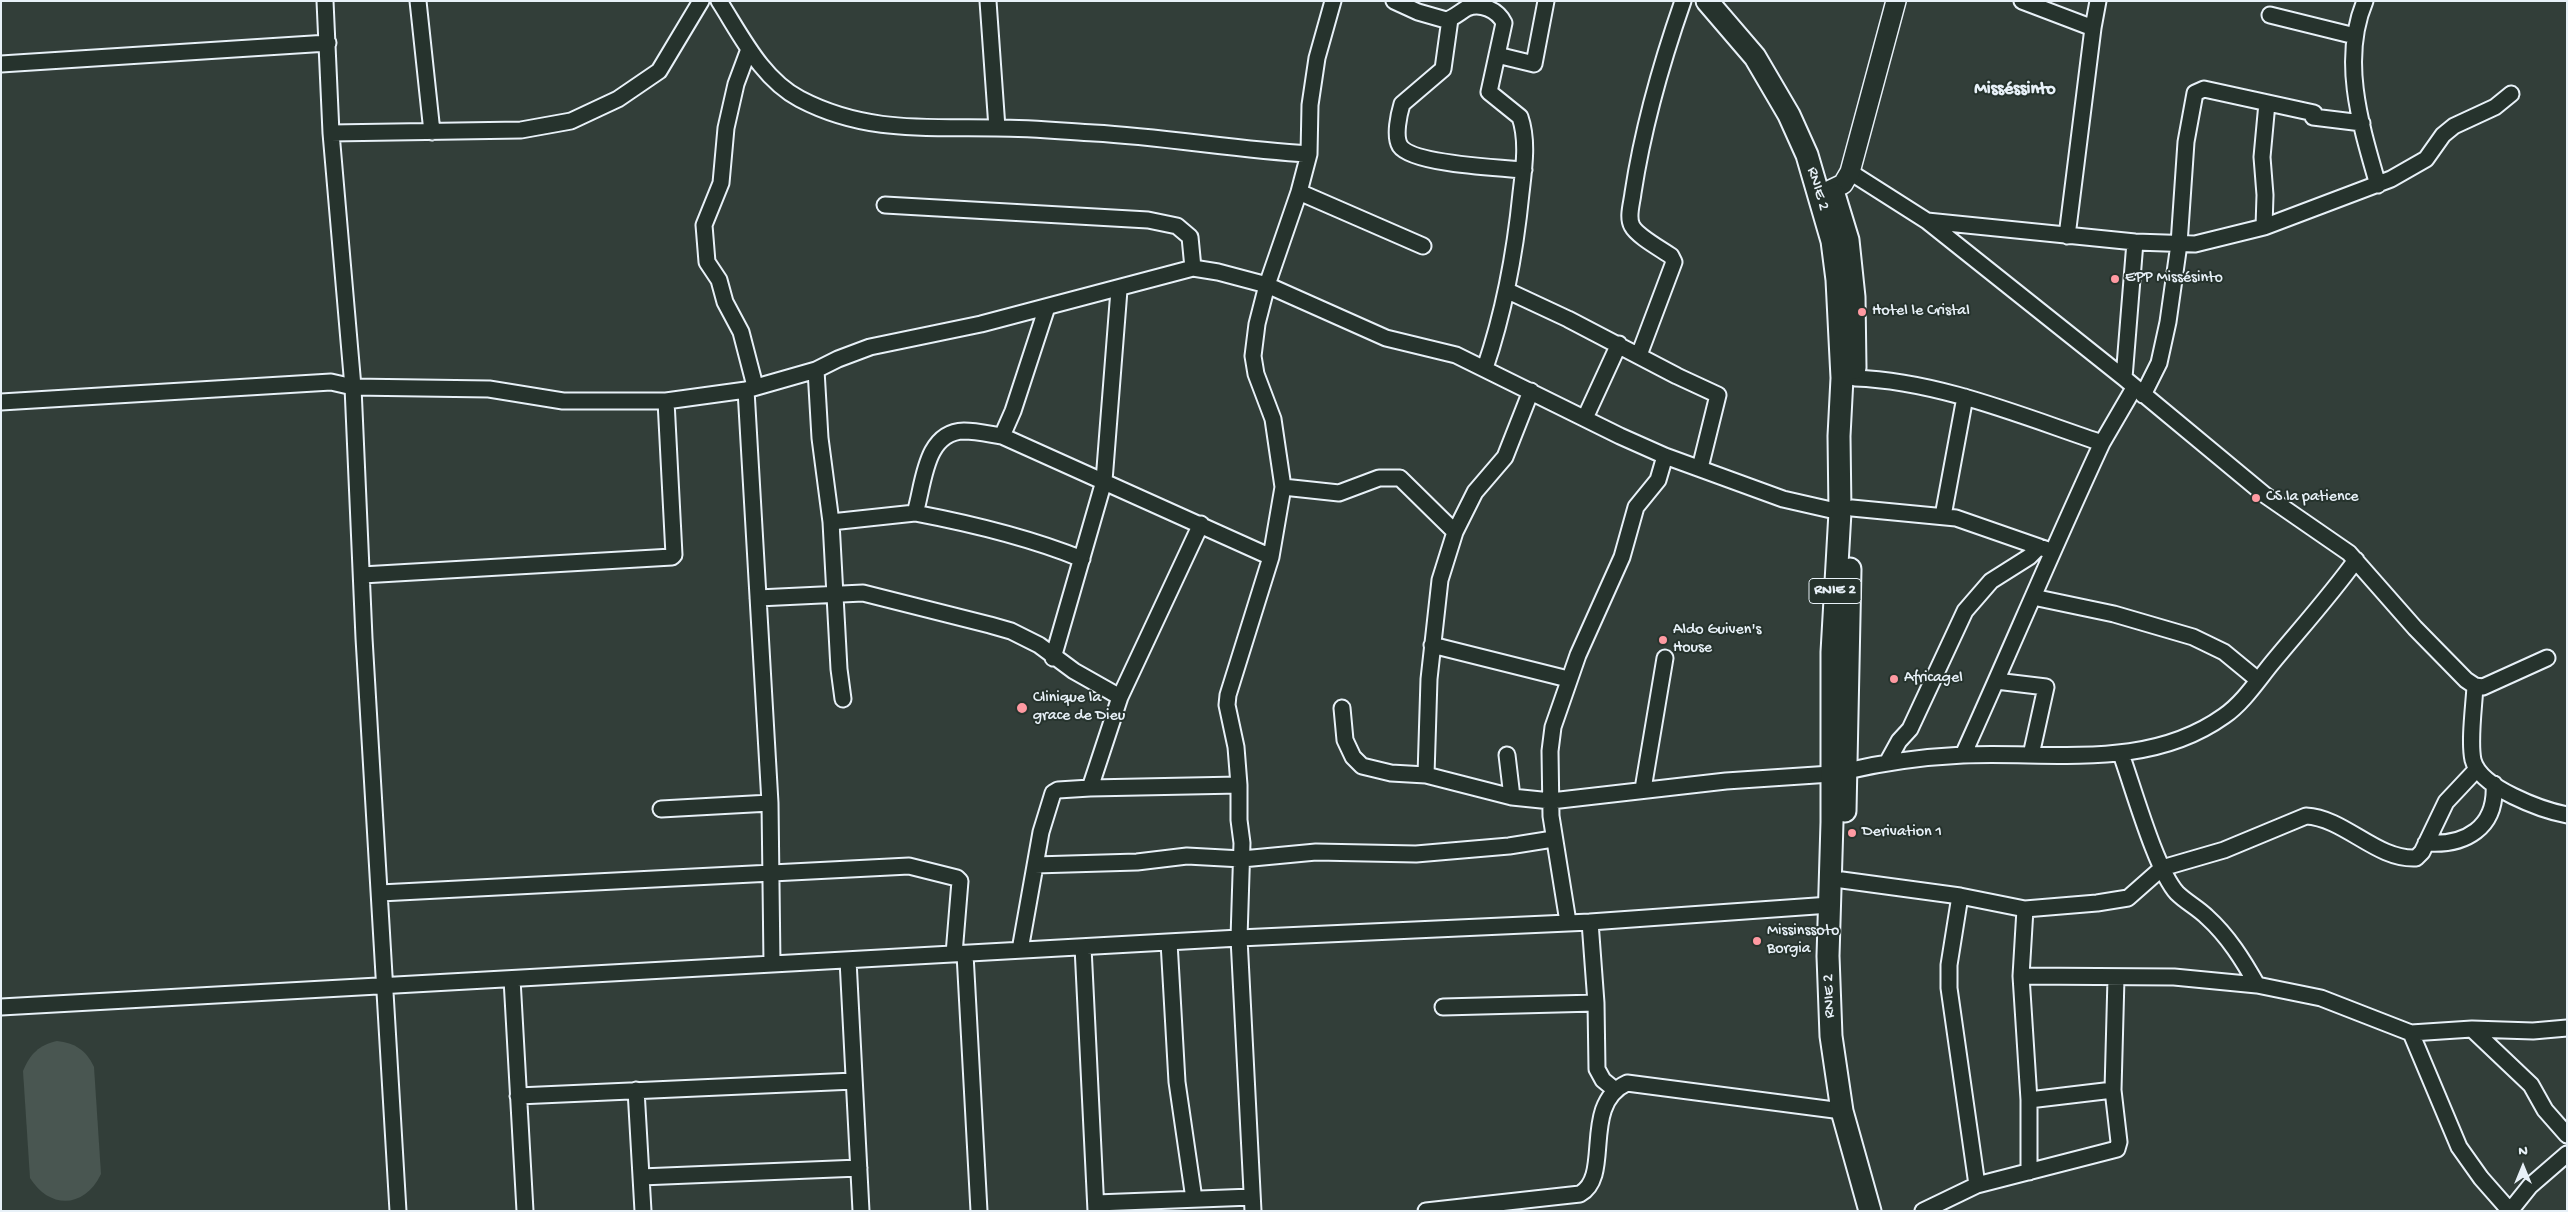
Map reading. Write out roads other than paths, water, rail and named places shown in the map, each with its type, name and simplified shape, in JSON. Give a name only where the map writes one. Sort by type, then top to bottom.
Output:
[{"type":"highway","name":"RNIE 2","points":[[1707,1],[1755,57],[1789,115],[1848,240],[1854,297],[1856,378],[1846,510],[1832,652],[1839,773],[1842,880],[1842,1020],[1846,1070],[1859,1144],[1881,1211]]},
{"type":"highway","name":"RNIE 2","points":[[1726,1],[1770,59],[1801,111],[1820,151],[1837,280],[1842,378],[1838,436],[1846,510]]},
{"type":"highway","name":"RNIE 2","points":[[1839,773],[1828,956],[1831,1036],[1842,1111],[1870,1211]]},
{"type":"main road","points":[[1826,192],[1843,184],[1850,172],[1896,1]]},
{"type":"street","points":[[325,1],[331,133],[352,387],[364,638],[398,1211]]},
{"type":"street","points":[[418,1],[432,132]]},
{"type":"street","points":[[331,133],[521,130],[571,121],[618,99],[659,71],[701,1]]},
{"type":"street","points":[[720,1],[749,49],[778,84],[800,99],[867,124],[938,129],[997,128],[1144,137],[1270,152],[1309,154]]},
{"type":"street","points":[[988,1],[997,128]]},
{"type":"street","points":[[1083,947],[1096,1207],[1194,1199],[1252,1204],[1239,938],[1242,859],[1239,785],[1236,747],[1227,705],[1228,695],[1271,557],[1282,487],[1273,419],[1256,374],[1253,356],[1256,324],[1267,285],[1299,192],[1309,154],[1310,105],[1317,58],[1333,1]]},
{"type":"street","points":[[1394,1],[1418,12],[1450,19],[1468,8],[1484,8],[1494,10],[1504,23],[1489,92],[1520,117],[1524,150],[1524,170],[1508,292],[1501,321],[1485,368]]},
{"type":"street","points":[[1497,55],[1534,64],[1546,1]]},
{"type":"street","points":[[1640,355],[1674,262],[1671,256],[1633,228],[1629,220],[1637,167],[1650,104],[1666,49],[1683,1]]},
{"type":"street","points":[[2022,1],[2093,28]]},
{"type":"street","points":[[2067,236],[2098,1]]},
{"type":"street","points":[[2365,1],[2355,36],[2353,61],[2362,123],[2378,185]]},
{"type":"street","points":[[2270,15],[2355,36]]},
{"type":"street","points":[[1450,19],[1443,69],[1402,104],[1397,141],[1401,148],[1407,152],[1443,162],[1524,170]]},
{"type":"street","points":[[1,64],[328,43]]},
{"type":"street","points":[[749,49],[736,84],[726,128],[721,183],[704,225],[707,262],[719,280],[725,302],[742,335],[751,388],[758,598],[770,802],[772,964]]},
{"type":"street","points":[[1963,755],[2033,597],[2045,549],[2133,387],[2164,347],[2179,244],[2186,142],[2195,93],[2204,89],[2314,113],[2313,117],[2362,123]]},
{"type":"street","points":[[1927,221],[2135,242],[2195,244],[2264,227],[2378,185],[2421,163],[2430,155],[2443,135],[2454,126],[2495,107],[2511,94]]},
{"type":"street","points":[[2264,227],[2265,195],[2262,157],[2267,103]]},
{"type":"street","points":[[1850,172],[1927,221],[2265,495],[2356,560],[2432,646],[2466,680],[2475,686],[2483,687],[2547,658]]},
{"type":"street","points":[[1299,192],[1422,246]]},
{"type":"street","points":[[885,205],[1148,220],[1177,226],[1190,237],[1193,268]]},
{"type":"street","points":[[2133,387],[2135,242]]},
{"type":"street","points":[[1,402],[331,382],[352,387],[490,389],[563,401],[666,401],[751,388],[816,370],[870,347],[981,324],[1119,290],[1193,268],[1218,272],[1267,285],[1386,338],[1456,354],[1665,456],[1783,499],[1846,510],[1943,516],[1977,524],[2045,549]]},
{"type":"street","points":[[1053,658],[1104,481],[1119,290]]},
{"type":"street","points":[[1508,292],[1619,344],[1677,376],[1718,395],[1700,468]]},
{"type":"street","points":[[1002,436],[1013,411],[1047,307]]},
{"type":"street","points":[[1585,418],[1619,344]]},
{"type":"street","points":[[816,370],[820,438],[831,522],[843,698]]},
{"type":"street","points":[[1856,378],[1914,386],[1965,397],[2102,443]]},
{"type":"street","points":[[1426,775],[1432,645],[1440,580],[1455,532],[1475,492],[1504,457],[1531,391]]},
{"type":"street","points":[[1943,516],[1965,397]]},
{"type":"street","points":[[362,575],[672,557],[674,554],[666,401]]},
{"type":"street","points":[[915,513],[927,465],[941,438],[948,434],[964,431],[1002,436],[1271,557]]},
{"type":"street","points":[[1568,922],[1553,839],[1550,751],[1552,735],[1568,679],[1622,557],[1636,507],[1658,480],[1665,456]]},
{"type":"street","points":[[1282,487],[1338,493],[1379,478],[1400,478],[1455,532]]},
{"type":"street","points":[[831,522],[915,513],[1002,532],[1048,545],[1082,559]]},
{"type":"street","points":[[1090,788],[1120,697],[1201,524]]},
{"type":"street","points":[[1888,761],[1899,741],[1910,729],[1965,611],[1991,581],[2045,549]]},
{"type":"street","points":[[1342,708],[1345,740],[1353,757],[1362,766],[1391,773],[1426,775],[1512,797],[1551,801],[1643,789],[1839,773],[1888,761],[1963,755],[2093,756],[2121,754],[2181,739],[2206,728],[2227,715],[2323,605],[2356,560]]},
{"type":"street","points":[[758,598],[863,593],[1011,631],[1039,645],[1053,658],[1120,697]]},
{"type":"street","points":[[2033,597],[2114,614],[2193,637],[2219,648],[2258,680]]},
{"type":"street","points":[[1432,645],[1568,679]]},
{"type":"street","points":[[1643,789],[1666,658]]},
{"type":"street","points":[[1996,681],[2046,686],[2031,755]]},
{"type":"street","points":[[2475,686],[2473,755],[2477,768],[2494,784],[2529,805],[2567,815]]},
{"type":"street","points":[[1507,754],[1512,797]]},
{"type":"street","points":[[2121,754],[2162,868],[2177,893],[2208,918],[2226,937],[2241,956],[2257,985]]},
{"type":"street","points":[[1842,880],[1960,896],[2025,909],[2128,898],[2162,868],[2224,850],[2306,816],[2319,817],[2376,847],[2409,858],[2416,858],[2426,843],[2446,802],[2477,768]]},
{"type":"street","points":[[2426,843],[2446,844],[2472,835],[2489,815],[2495,798],[2494,784]]},
{"type":"street","points":[[1020,950],[1041,832],[1053,793],[1058,790],[1090,788],[1239,785]]},
{"type":"street","points":[[661,809],[770,802]]},
{"type":"street","points":[[1035,865],[1137,862],[1186,856],[1242,859],[1316,852],[1442,852],[1553,839]]},
{"type":"street","points":[[380,893],[901,866],[957,878],[961,884],[960,954],[979,1211]]},
{"type":"street","points":[[1960,896],[1950,965],[1949,988],[1977,1185]]},
{"type":"street","points":[[1,1007],[1239,938],[1590,922],[1830,905]]},
{"type":"street","points":[[2025,909],[2021,976],[2028,1100],[2029,1172]]},
{"type":"street","points":[[1590,922],[1596,1003],[1597,1069],[1603,1080],[1614,1090]]},
{"type":"street","points":[[1169,942],[1177,1082],[1194,1199]]},
{"type":"street","points":[[848,960],[861,1211]]},
{"type":"street","points":[[2021,976],[2174,977],[2257,985],[2321,998],[2411,1033],[2472,1029],[2527,1031],[2567,1028]]},
{"type":"street","points":[[1922,1211],[1977,1185],[2117,1149],[2119,1142],[2113,1090],[2116,978]]},
{"type":"street","points":[[512,979],[525,1211]]},
{"type":"street","points":[[1443,1008],[1596,1003]]},
{"type":"street","points":[[2472,1029],[2531,1085],[2545,1110],[2567,1135]]},
{"type":"street","points":[[2411,1033],[2459,1147],[2480,1178],[2510,1211],[2530,1186],[2567,1154]]},
{"type":"street","points":[[518,1096],[854,1081]]},
{"type":"street","points":[[1426,1211],[1580,1194],[1587,1190],[1595,1176],[1600,1121],[1614,1090],[1627,1083],[1842,1111]]},
{"type":"street","points":[[636,1090],[642,1211]]},
{"type":"street","points":[[2028,1100],[2113,1090]]},
{"type":"street","points":[[641,1177],[859,1168]]},
{"type":"place","name":"EPP Missésinto","points":[[2115,279]]},
{"type":"place","name":"Hotel le Cristal","points":[[1862,312]]},
{"type":"place","name":"CS la patience","points":[[2256,498]]},
{"type":"place","name":"Aldo Guiven's House","points":[[1663,640]]},
{"type":"place","name":"Africagel","points":[[1894,679]]},
{"type":"place","name":"Clinique la grace de Dieu","points":[[1022,708]]},
{"type":"place","name":"Derivation 1","points":[[1852,833]]},
{"type":"place","name":"Missinssoto Borgia","points":[[1757,941]]},
{"type":"district","name":"Misséssinto","points":[[2015,90]]}]
